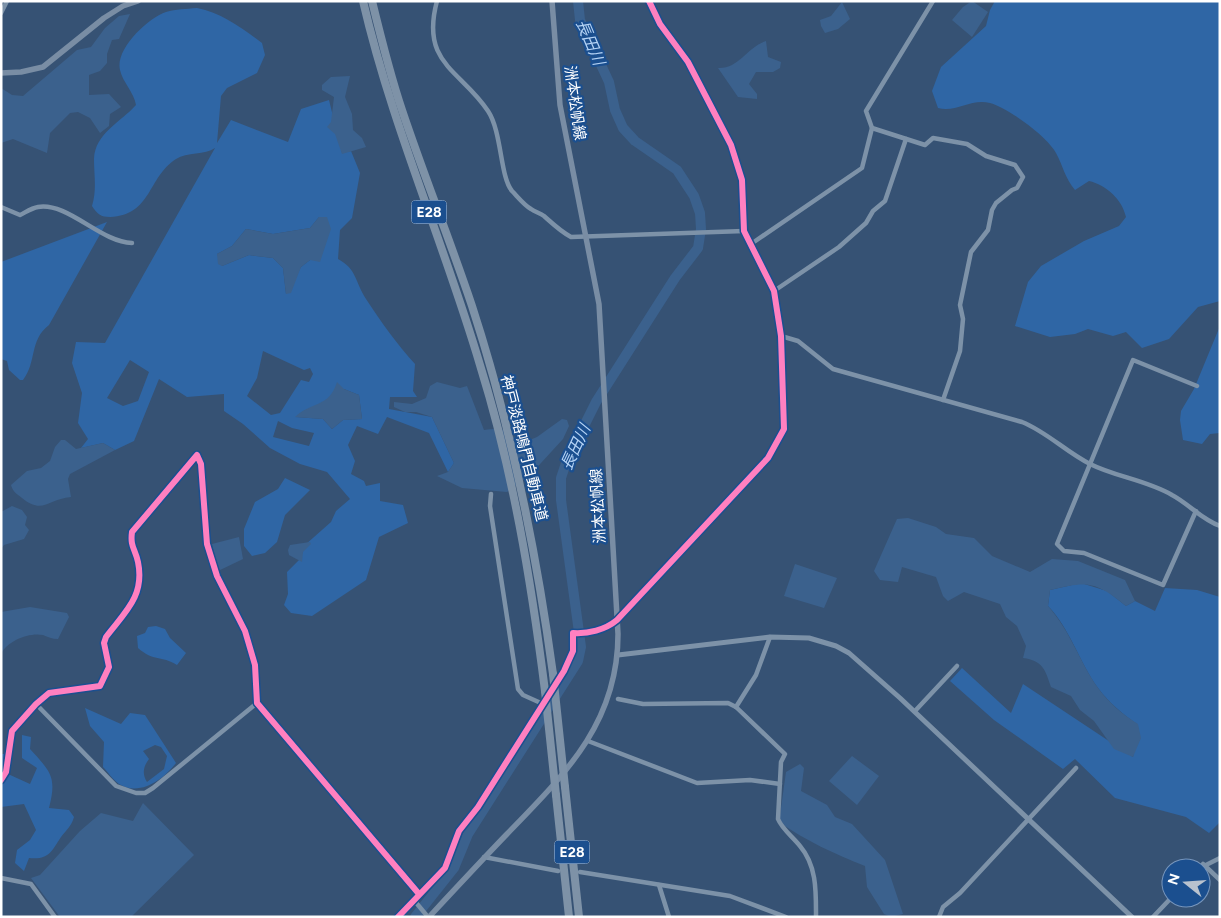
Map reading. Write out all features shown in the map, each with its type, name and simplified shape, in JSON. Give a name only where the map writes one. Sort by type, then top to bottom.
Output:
[{"type":"highway","name":"神戸淡路鳴門自動車道","points":[[364,1],[376,56],[393,110],[501,420]]},
{"type":"highway","name":"神戸淡路鳴門自動車道","points":[[372,1],[402,109],[472,306],[542,595],[553,674],[579,917]]},
{"type":"highway","name":"神戸淡路鳴門自動車道","points":[[520,503],[545,690],[569,917]]},
{"type":"main road","points":[[1,73],[21,72],[43,66],[97,23],[123,6],[138,1]]},
{"type":"main road","name":"洲本松帆線","points":[[428,917],[546,794],[588,741],[610,696],[618,655],[599,304],[560,105],[552,1]]},
{"type":"street","points":[[1,13],[7,1]]},
{"type":"street","points":[[437,1],[434,21],[437,48],[451,72],[488,111],[499,138],[510,190],[529,208],[542,215],[562,232],[571,236],[744,231]]},
{"type":"street","points":[[398,917],[445,868],[460,831],[478,807],[570,658],[573,651],[574,633],[585,634],[610,625],[617,620],[773,452],[784,429],[780,336],[774,291],[744,231],[742,180],[731,145],[688,62],[660,24],[650,1]]},
{"type":"street","points":[[750,244],[862,168],[872,128],[866,111],[933,1]]},
{"type":"street","points":[[872,128],[925,145],[933,138],[967,144],[986,156],[1015,165],[1023,177],[1017,188],[996,203],[992,210],[988,230],[971,252],[960,304],[963,320],[960,351],[943,400]]},
{"type":"street","points":[[774,291],[839,247],[866,223],[873,211],[884,201],[906,139]]},
{"type":"street","points":[[1,207],[20,215],[36,208],[48,208],[80,219],[112,240],[132,243]]},
{"type":"street","points":[[780,336],[798,342],[833,369],[1036,428],[1089,464],[1108,472],[1155,486],[1174,495],[1202,517],[1220,526]]},
{"type":"street","points":[[1196,511],[1163,585],[1084,553],[1064,551],[1057,544],[1057,540],[1133,360],[1197,386]]},
{"type":"street","points":[[1,780],[6,772],[12,731],[36,704],[49,693],[100,686],[108,667],[104,643],[106,637],[138,593],[137,560],[130,544],[132,532],[197,455],[201,464],[207,544],[217,576],[245,631],[255,665],[257,703],[419,894]]},
{"type":"street","points":[[491,494],[490,506],[518,689],[523,695],[543,704]]},
{"type":"street","points":[[618,655],[770,636],[809,638],[836,646],[849,654],[915,711],[1132,917]]},
{"type":"street","points":[[736,707],[756,675],[770,636]]},
{"type":"street","points":[[915,711],[957,666]]},
{"type":"street","points":[[618,699],[643,704],[728,703],[736,707],[785,754],[781,762],[778,818],[802,847],[809,860],[815,877],[816,917]]},
{"type":"street","points":[[36,704],[116,786],[136,793],[145,793],[257,703]]},
{"type":"street","points":[[588,741],[697,783],[750,780],[780,784]]},
{"type":"street","points":[[939,917],[943,906],[960,893],[1076,768]]},
{"type":"street","points":[[484,858],[558,871]]},
{"type":"street","points":[[580,872],[730,896],[786,917]]},
{"type":"street","points":[[1,878],[31,884],[56,917]]},
{"type":"street","points":[[659,885],[669,917]]},
{"type":"street","points":[[414,899],[428,917]]},
{"type":"shaded area","points":[[972,1],[988,12],[972,37],[952,20],[963,7]]},
{"type":"shaded area","points":[[995,1],[1220,1],[1220,301],[1198,307],[1169,339],[1142,348],[1126,332],[1113,336],[1088,329],[1075,334],[1050,337],[1015,326],[1028,282],[1041,266],[1084,241],[1119,226],[1126,217],[1121,204],[1107,189],[1089,181],[1075,190],[1052,146],[1026,123],[1006,110],[983,102],[951,109],[938,108],[932,91],[941,67],[986,26],[990,10]]},
{"type":"shaded area","points":[[842,2],[850,19],[838,29],[825,33],[820,20],[831,16]]},
{"type":"shaded area","points":[[197,8],[215,13],[239,27],[262,43],[265,55],[257,73],[227,88],[221,96],[217,143],[231,120],[288,142],[301,109],[329,100],[342,153],[351,151],[360,173],[352,218],[340,230],[338,259],[349,267],[372,308],[415,364],[413,391],[417,397],[390,397],[389,409],[432,417],[454,463],[448,472],[429,433],[387,417],[378,434],[357,426],[348,445],[355,461],[351,474],[364,481],[366,486],[380,483],[380,501],[403,505],[408,523],[379,537],[366,580],[312,616],[291,613],[284,605],[288,594],[287,572],[301,558],[305,545],[331,522],[336,511],[350,499],[327,472],[300,464],[270,448],[243,424],[224,411],[224,394],[187,397],[159,379],[134,441],[115,450],[103,443],[81,448],[88,439],[78,423],[82,393],[72,363],[76,342],[105,343],[215,148],[176,159],[159,176],[142,203],[124,215],[110,217],[100,214],[92,206],[95,188],[95,150],[104,135],[136,105],[120,70],[123,53],[134,35],[142,27],[166,12]],"holes":[[[319,217],[310,260],[301,267],[286,294],[283,268],[273,258],[249,255],[222,266],[217,254],[232,246],[246,229],[273,234],[310,228]],[[263,351],[304,370],[310,368],[313,374],[309,382],[301,380],[280,413],[271,415],[247,396],[257,378]],[[130,360],[149,372],[138,401],[123,406],[107,398]],[[344,389],[359,395],[362,419],[343,420],[332,429],[323,419],[296,417],[303,411],[324,403]],[[278,421],[292,428],[314,433],[309,446],[273,437]]]},
{"type":"shaded area","points":[[130,14],[119,39],[112,40],[107,54],[107,63],[100,71],[89,75],[89,95],[109,94],[121,107],[110,114],[109,126],[100,133],[90,118],[78,112],[70,113],[50,133],[47,153],[13,139],[1,143],[1,88],[12,95],[23,96],[77,50],[91,47],[105,28],[119,16]]},
{"type":"shaded area","points":[[766,41],[768,57],[781,62],[780,68],[773,72],[756,72],[749,84],[757,94],[757,99],[738,97],[718,68],[732,65],[753,48]]},
{"type":"shaded area","points":[[350,76],[345,97],[352,114],[353,130],[362,138],[366,147],[342,154],[335,134],[327,127],[331,122],[334,97],[322,90],[322,85],[331,77]]},
{"type":"shaded area","points":[[319,217],[327,217],[331,229],[320,262],[310,260],[301,267],[291,293],[286,294],[283,268],[273,258],[249,255],[222,266],[218,264],[217,254],[232,246],[246,229],[273,234],[310,228]]},
{"type":"shaded area","points":[[107,222],[49,325],[38,337],[30,366],[23,380],[20,380],[9,370],[7,361],[1,359],[1,262]]},
{"type":"shaded area","points":[[1220,326],[1220,433],[1210,434],[1202,444],[1183,440],[1180,420],[1181,411],[1194,389]]},
{"type":"shaded area","points":[[337,382],[344,389],[359,395],[362,419],[343,420],[332,429],[323,419],[295,417],[325,400],[334,390]]},
{"type":"shaded area","points":[[437,382],[460,388],[467,386],[484,430],[504,430],[512,435],[520,444],[537,437],[562,419],[567,420],[569,426],[563,439],[530,475],[507,492],[462,488],[437,476],[448,472],[454,463],[432,417],[416,412],[405,412],[394,407],[394,402],[412,404],[426,398],[430,386]]},
{"type":"shaded area","points":[[61,440],[65,440],[76,449],[103,443],[115,450],[70,474],[68,479],[71,497],[41,506],[29,503],[15,493],[11,485],[27,471],[41,468],[50,461],[55,447]]},
{"type":"shaded area","points":[[285,478],[310,490],[285,515],[277,542],[265,553],[252,556],[244,546],[244,529],[255,502],[278,489]]},
{"type":"shaded area","points":[[12,506],[22,510],[27,517],[25,525],[29,530],[24,539],[4,545],[1,549],[1,512]]},
{"type":"shaded area","points":[[908,518],[936,527],[946,534],[974,538],[992,556],[1030,572],[1052,559],[1078,561],[1125,580],[1135,601],[1126,606],[1106,592],[1091,585],[1074,585],[1050,590],[1048,606],[1063,626],[1098,688],[1116,708],[1138,724],[1141,738],[1133,757],[1114,749],[1094,721],[1080,710],[1071,696],[1051,687],[1047,675],[1039,664],[1030,659],[1023,658],[1026,646],[1017,626],[1006,617],[1000,604],[964,592],[948,601],[943,596],[936,577],[902,567],[898,582],[880,580],[874,571],[897,519]]},
{"type":"shaded area","points":[[239,537],[243,559],[218,571],[212,544]]},
{"type":"shaded area","points":[[310,542],[311,544],[303,552],[302,562],[289,555],[290,545]]},
{"type":"shaded area","points":[[795,564],[837,578],[824,608],[784,596]]},
{"type":"shaded area","points":[[1081,583],[1107,591],[1126,606],[1135,601],[1155,611],[1165,588],[1197,590],[1220,597],[1220,822],[1209,833],[1186,817],[1115,798],[1075,759],[1063,769],[994,720],[950,681],[962,668],[1011,713],[1023,684],[1133,757],[1138,725],[1116,708],[1098,688],[1085,668],[1063,625],[1048,606],[1050,590]]},
{"type":"shaded area","points":[[30,607],[67,613],[69,617],[58,639],[37,634],[25,636],[13,641],[1,654],[1,612]]},
{"type":"shaded area","points":[[156,626],[165,629],[170,638],[186,653],[177,665],[153,657],[138,648],[137,636],[145,633],[148,627]]},
{"type":"shaded area","points":[[85,708],[121,724],[130,713],[145,715],[176,763],[165,775],[143,787],[127,787],[119,784],[103,767],[104,742],[90,726]],"holes":[[[155,745],[161,747],[167,756],[164,769],[147,782],[144,770],[149,759],[143,751]]]},
{"type":"shaded area","points":[[22,735],[31,737],[30,749],[43,764],[50,776],[52,789],[49,808],[69,810],[74,817],[70,826],[52,851],[41,858],[29,858],[24,871],[15,863],[17,850],[30,840],[36,830],[24,804],[1,807],[1,754],[5,754],[8,774],[30,784],[37,768],[22,758]]},
{"type":"shaded area","points":[[852,756],[879,776],[857,805],[829,781]]},
{"type":"shaded area","points":[[800,764],[804,768],[801,791],[827,805],[835,817],[852,824],[885,860],[903,914],[891,917],[884,914],[867,887],[865,866],[821,847],[779,822],[786,772]]},
{"type":"shaded area","points":[[143,803],[194,855],[131,917],[60,917],[31,878],[40,875],[80,831],[101,813],[133,821]]},
{"type":"waterway","name":"長田川","points":[[415,917],[454,868],[468,834],[578,661],[581,647],[561,500],[561,478],[567,460],[596,402],[675,278],[698,248],[701,229],[700,213],[694,196],[677,170],[635,141],[623,128],[615,110],[609,82],[580,20],[578,1]]},
{"type":"cycle path","points":[[398,917],[445,868],[459,831],[478,807],[564,671],[573,651],[573,633],[596,631],[617,620],[768,458],[784,429],[781,336],[774,291],[744,231],[742,180],[731,145],[688,62],[660,24],[649,1]]},
{"type":"cycle path","points":[[1,780],[6,772],[12,731],[36,704],[49,693],[100,686],[109,667],[104,643],[106,637],[132,603],[139,585],[138,562],[132,544],[132,532],[197,455],[201,464],[207,544],[217,576],[245,631],[255,665],[257,703],[419,894]]}]
